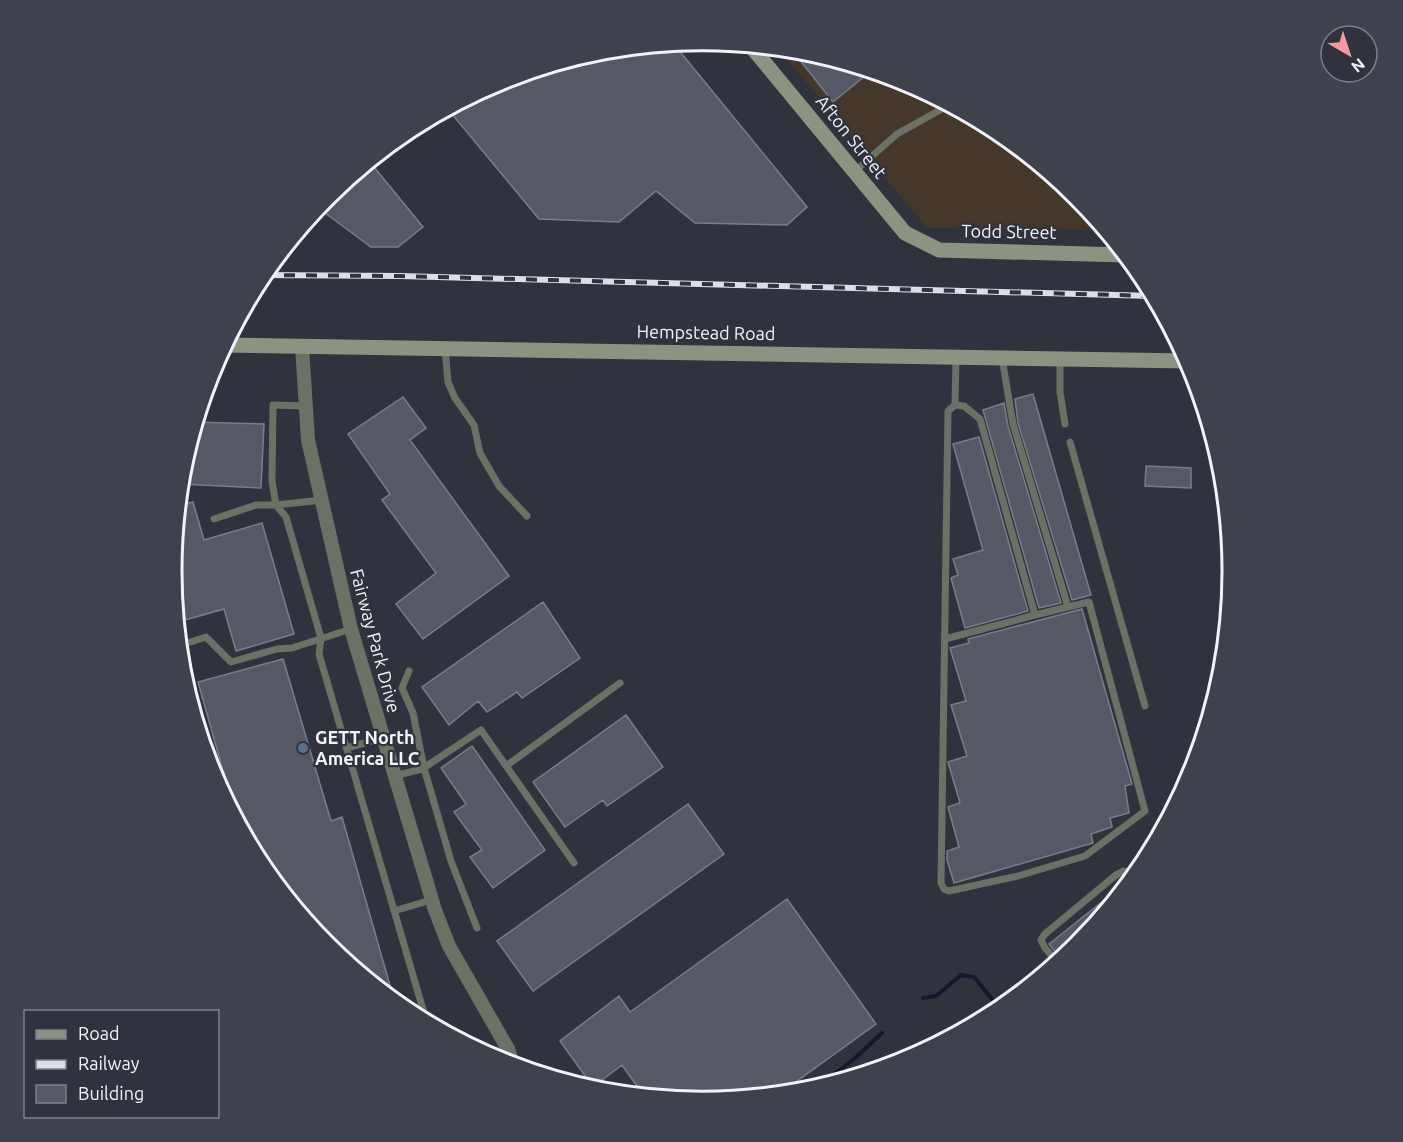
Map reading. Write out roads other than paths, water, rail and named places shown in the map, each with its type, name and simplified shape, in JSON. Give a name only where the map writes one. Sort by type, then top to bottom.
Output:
[{"type":"main road","name":"Afton Street","points":[[757,54],[905,233],[929,245]]},
{"type":"main road","name":"Todd Street","points":[[929,245],[939,250],[1115,255]]},
{"type":"main road","name":"Hempstead Road","points":[[233,345],[1177,361]]},
{"type":"street","name":"Fairway Park Drive","points":[[302,346],[308,440],[351,629],[394,776],[431,900],[449,946],[510,1054]]},
{"type":"lane","points":[[854,172],[897,134],[940,110]]},
{"type":"lane","points":[[445,348],[448,382],[455,398],[474,425],[480,453],[499,486],[527,516]]},
{"type":"lane","points":[[955,405],[956,357]]},
{"type":"lane","points":[[1002,358],[1013,424],[1068,607]]},
{"type":"lane","points":[[1060,359],[1060,392],[1065,424]]},
{"type":"lane","points":[[306,406],[273,405],[272,481],[276,505],[286,517],[321,638],[319,654],[423,1009]]},
{"type":"lane","points":[[945,639],[1089,602],[1145,811],[1085,856],[955,891],[944,889],[941,883],[948,411],[955,405],[964,406],[980,419],[1035,615]]},
{"type":"lane","points":[[1070,442],[1144,706]]},
{"type":"lane","points":[[214,519],[256,505],[322,500]]},
{"type":"lane","points":[[187,644],[206,638],[231,662],[278,649],[292,648],[351,629]]},
{"type":"lane","points":[[409,671],[402,688],[413,714],[424,768],[451,861],[477,928]]},
{"type":"lane","points":[[506,765],[620,683]]},
{"type":"lane","points":[[394,776],[424,768],[481,730],[574,863]]},
{"type":"lane","points":[[346,748],[383,738]]},
{"type":"lane","points":[[1051,955],[1041,940],[1045,934],[1116,874],[1126,872]]},
{"type":"lane","points":[[394,911],[431,900]]},
{"type":"waterway","points":[[923,998],[936,996],[961,975],[974,977],[993,1001]]},
{"type":"waterway","points":[[836,1073],[882,1033]]},
{"type":"railway","points":[[274,275],[400,276],[1143,296]]},
{"type":"place","name":"GETT North America LLC","points":[[303,748]]}]
